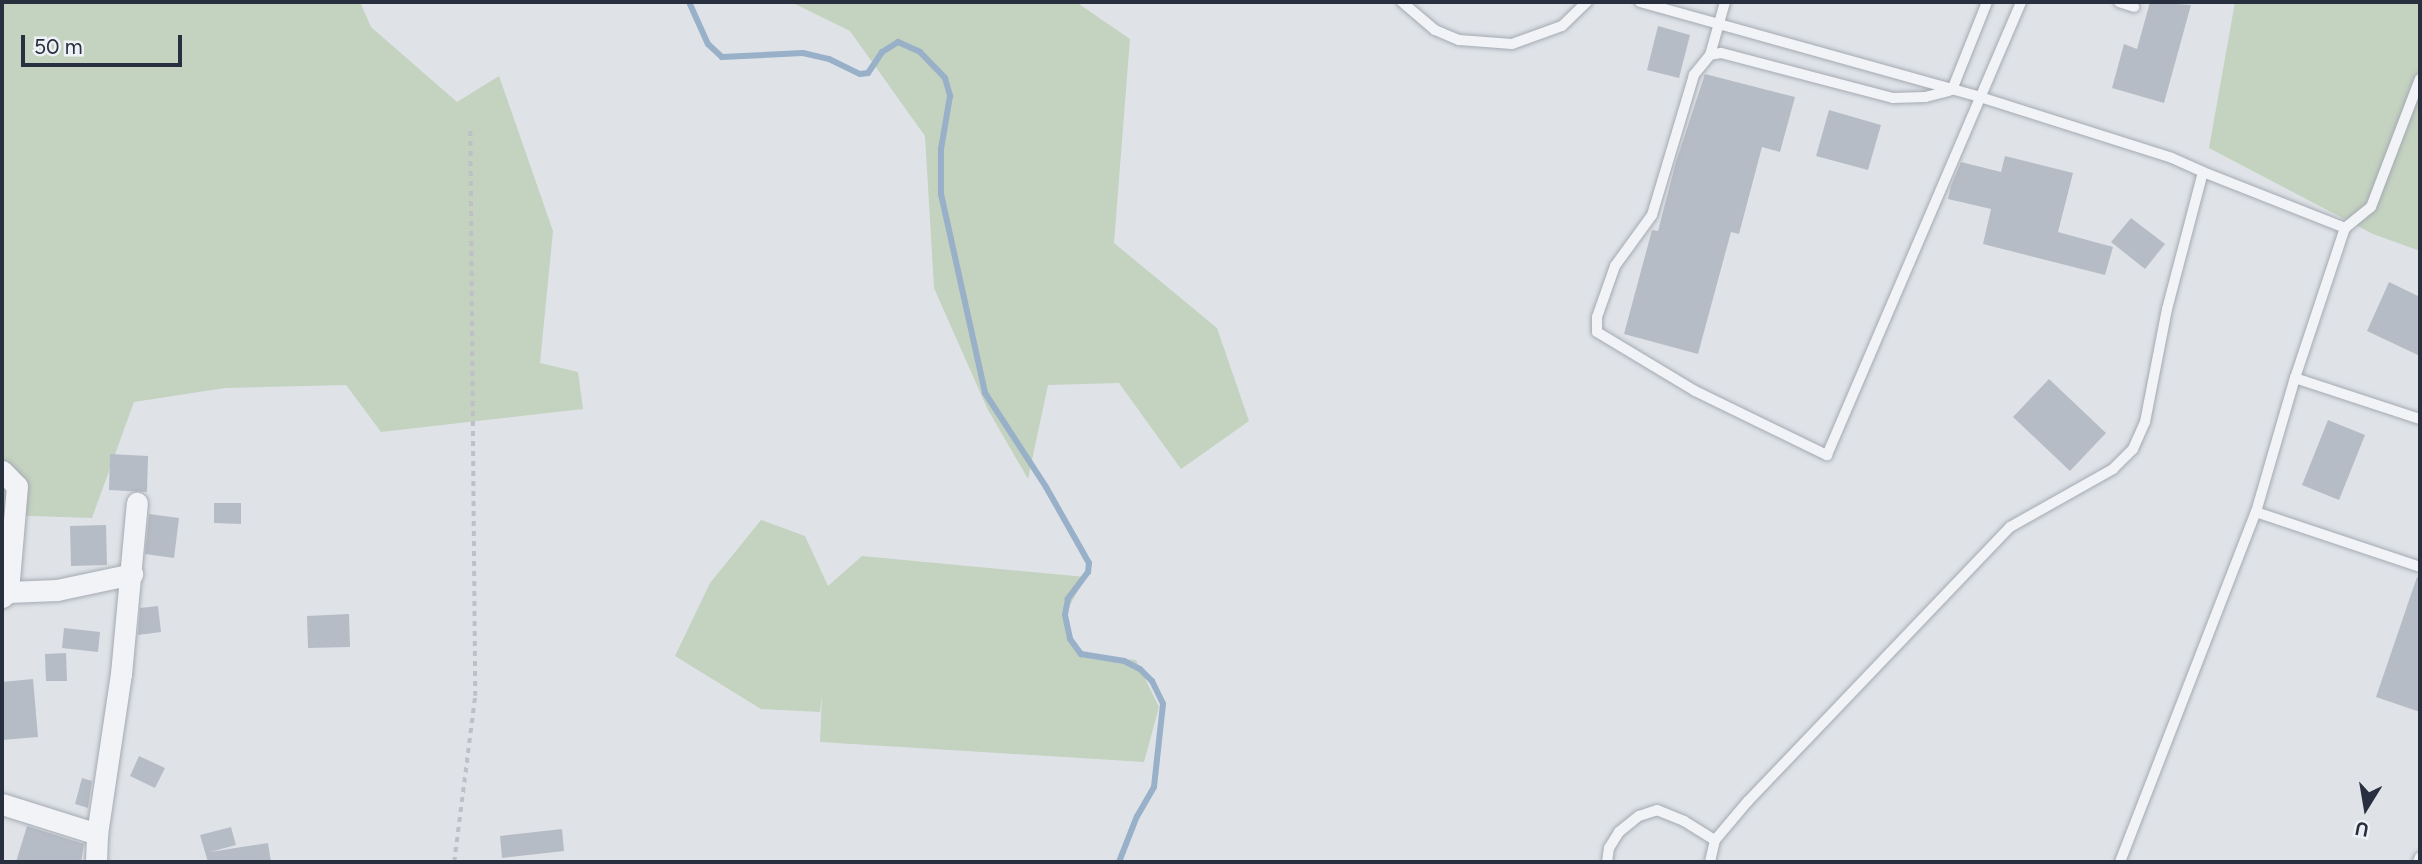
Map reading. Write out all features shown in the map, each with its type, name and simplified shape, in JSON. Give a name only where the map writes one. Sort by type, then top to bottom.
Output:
[{"type":"street","points":[[2,471],[17,486],[5,594],[57,590],[132,574]]},
{"type":"street","points":[[96,862],[97,834],[121,674],[137,503]]},
{"type":"street","points":[[2,804],[97,834]]},
{"type":"lane","points":[[1402,2],[1435,30],[1459,40],[1512,44],[1562,26],[1587,2]]},
{"type":"lane","points":[[1640,2],[1980,97],[2172,158],[2345,228]]},
{"type":"lane","points":[[1725,2],[1710,55],[1694,75],[1652,215],[1615,266],[1597,317],[1597,332],[1695,391],[1827,456],[2021,2]]},
{"type":"lane","points":[[1952,90],[1987,2]]},
{"type":"lane","points":[[2119,2],[2134,7]]},
{"type":"lane","points":[[1710,55],[1721,53],[1893,99],[1925,97],[1952,90]]},
{"type":"lane","points":[[1830,82],[1837,58]]},
{"type":"lane","points":[[2120,862],[2256,512],[2295,378],[2345,228],[2371,207],[2420,79]]},
{"type":"lane","points":[[1710,862],[1715,840],[1748,800],[2010,527],[2113,469],[2133,449],[2145,422],[2166,309],[2203,172]]},
{"type":"lane","points":[[2295,378],[2420,419]]},
{"type":"lane","points":[[2256,512],[2420,567]]},
{"type":"lane","points":[[1607,862],[1609,848],[1619,832],[1639,816],[1657,810],[1684,821],[1715,840]]},
{"type":"lane","points":[[2418,862],[2420,857]]},
{"type":"path","points":[[454,862],[475,696],[470,127]]},
{"type":"green space","points":[[2,2],[360,2],[371,27],[457,102],[499,76],[553,231],[540,363],[578,372],[583,409],[381,432],[346,385],[225,388],[134,402],[92,518],[2,515]]},
{"type":"green space","points":[[791,2],[1076,2],[1130,39],[1114,243],[1217,328],[1249,421],[1181,469],[1119,383],[1048,385],[1028,479],[987,408],[934,288],[925,136],[850,31]]},
{"type":"green space","points":[[2235,2],[2420,2],[2420,251],[2373,234],[2209,148]]},
{"type":"green space","points":[[761,520],[805,536],[828,586],[862,556],[1086,577],[1063,617],[1079,654],[1136,660],[1159,707],[1144,762],[820,742],[822,695],[820,712],[761,709],[675,656],[710,583]]},
{"type":"building","points":[[2150,2],[2191,5],[2164,103],[2112,88],[2124,44],[2137,49]]},
{"type":"building","points":[[1658,26],[1690,35],[1679,78],[1647,70]]},
{"type":"building","points":[[1705,74],[1795,97],[1780,152],[1762,147],[1739,234],[1731,232],[1698,354],[1624,334],[1652,230],[1658,231],[1676,162]]},
{"type":"building","points":[[1829,110],[1881,125],[1868,170],[1816,156]]},
{"type":"building","points":[[2005,156],[2073,173],[2058,232],[2113,247],[2105,275],[1983,244],[1991,209],[1948,199],[1951,186],[1961,162],[2001,172]]},
{"type":"building","points":[[2131,218],[2165,244],[2145,269],[2111,242]]},
{"type":"building","points":[[2389,282],[2420,297],[2420,356],[2367,331]]},
{"type":"building","points":[[2049,379],[2106,433],[2070,471],[2013,417]]},
{"type":"building","points":[[2328,420],[2365,435],[2339,500],[2302,485]]},
{"type":"building","points":[[110,454],[148,456],[147,492],[109,490]]},
{"type":"building","points":[[214,503],[241,503],[241,524],[214,523]]},
{"type":"building","points":[[149,514],[179,518],[174,558],[145,554]]},
{"type":"building","points":[[106,525],[107,565],[71,566],[70,526]]},
{"type":"building","points":[[2417,577],[2420,577],[2420,712],[2376,697]]},
{"type":"building","points":[[158,606],[161,632],[138,635],[140,608]]},
{"type":"building","points":[[349,614],[350,647],[308,648],[307,616]]},
{"type":"building","points":[[64,628],[100,632],[98,652],[62,648]]},
{"type":"building","points":[[66,653],[67,681],[46,681],[45,654]]},
{"type":"building","points":[[33,679],[38,737],[2,740],[2,682]]},
{"type":"building","points":[[139,756],[165,768],[155,788],[130,776]]},
{"type":"building","points":[[82,778],[92,781],[88,808],[75,804]]},
{"type":"building","points":[[27,826],[84,844],[81,862],[16,862]]},
{"type":"building","points":[[231,827],[236,845],[210,852],[268,843],[271,862],[208,862],[200,835]]},
{"type":"building","points":[[562,829],[564,851],[502,858],[500,836]]},
{"type":"waterway","points":[[689,2],[708,44],[722,57],[803,53],[829,59],[860,74],[868,73],[882,52],[898,42],[920,52],[945,78],[950,96],[941,149],[941,194],[985,393],[1046,487],[1089,563],[1088,572],[1068,599],[1065,615],[1070,639],[1081,654],[1124,661],[1140,669],[1152,681],[1163,704],[1154,787],[1137,816],[1119,862]]}]
